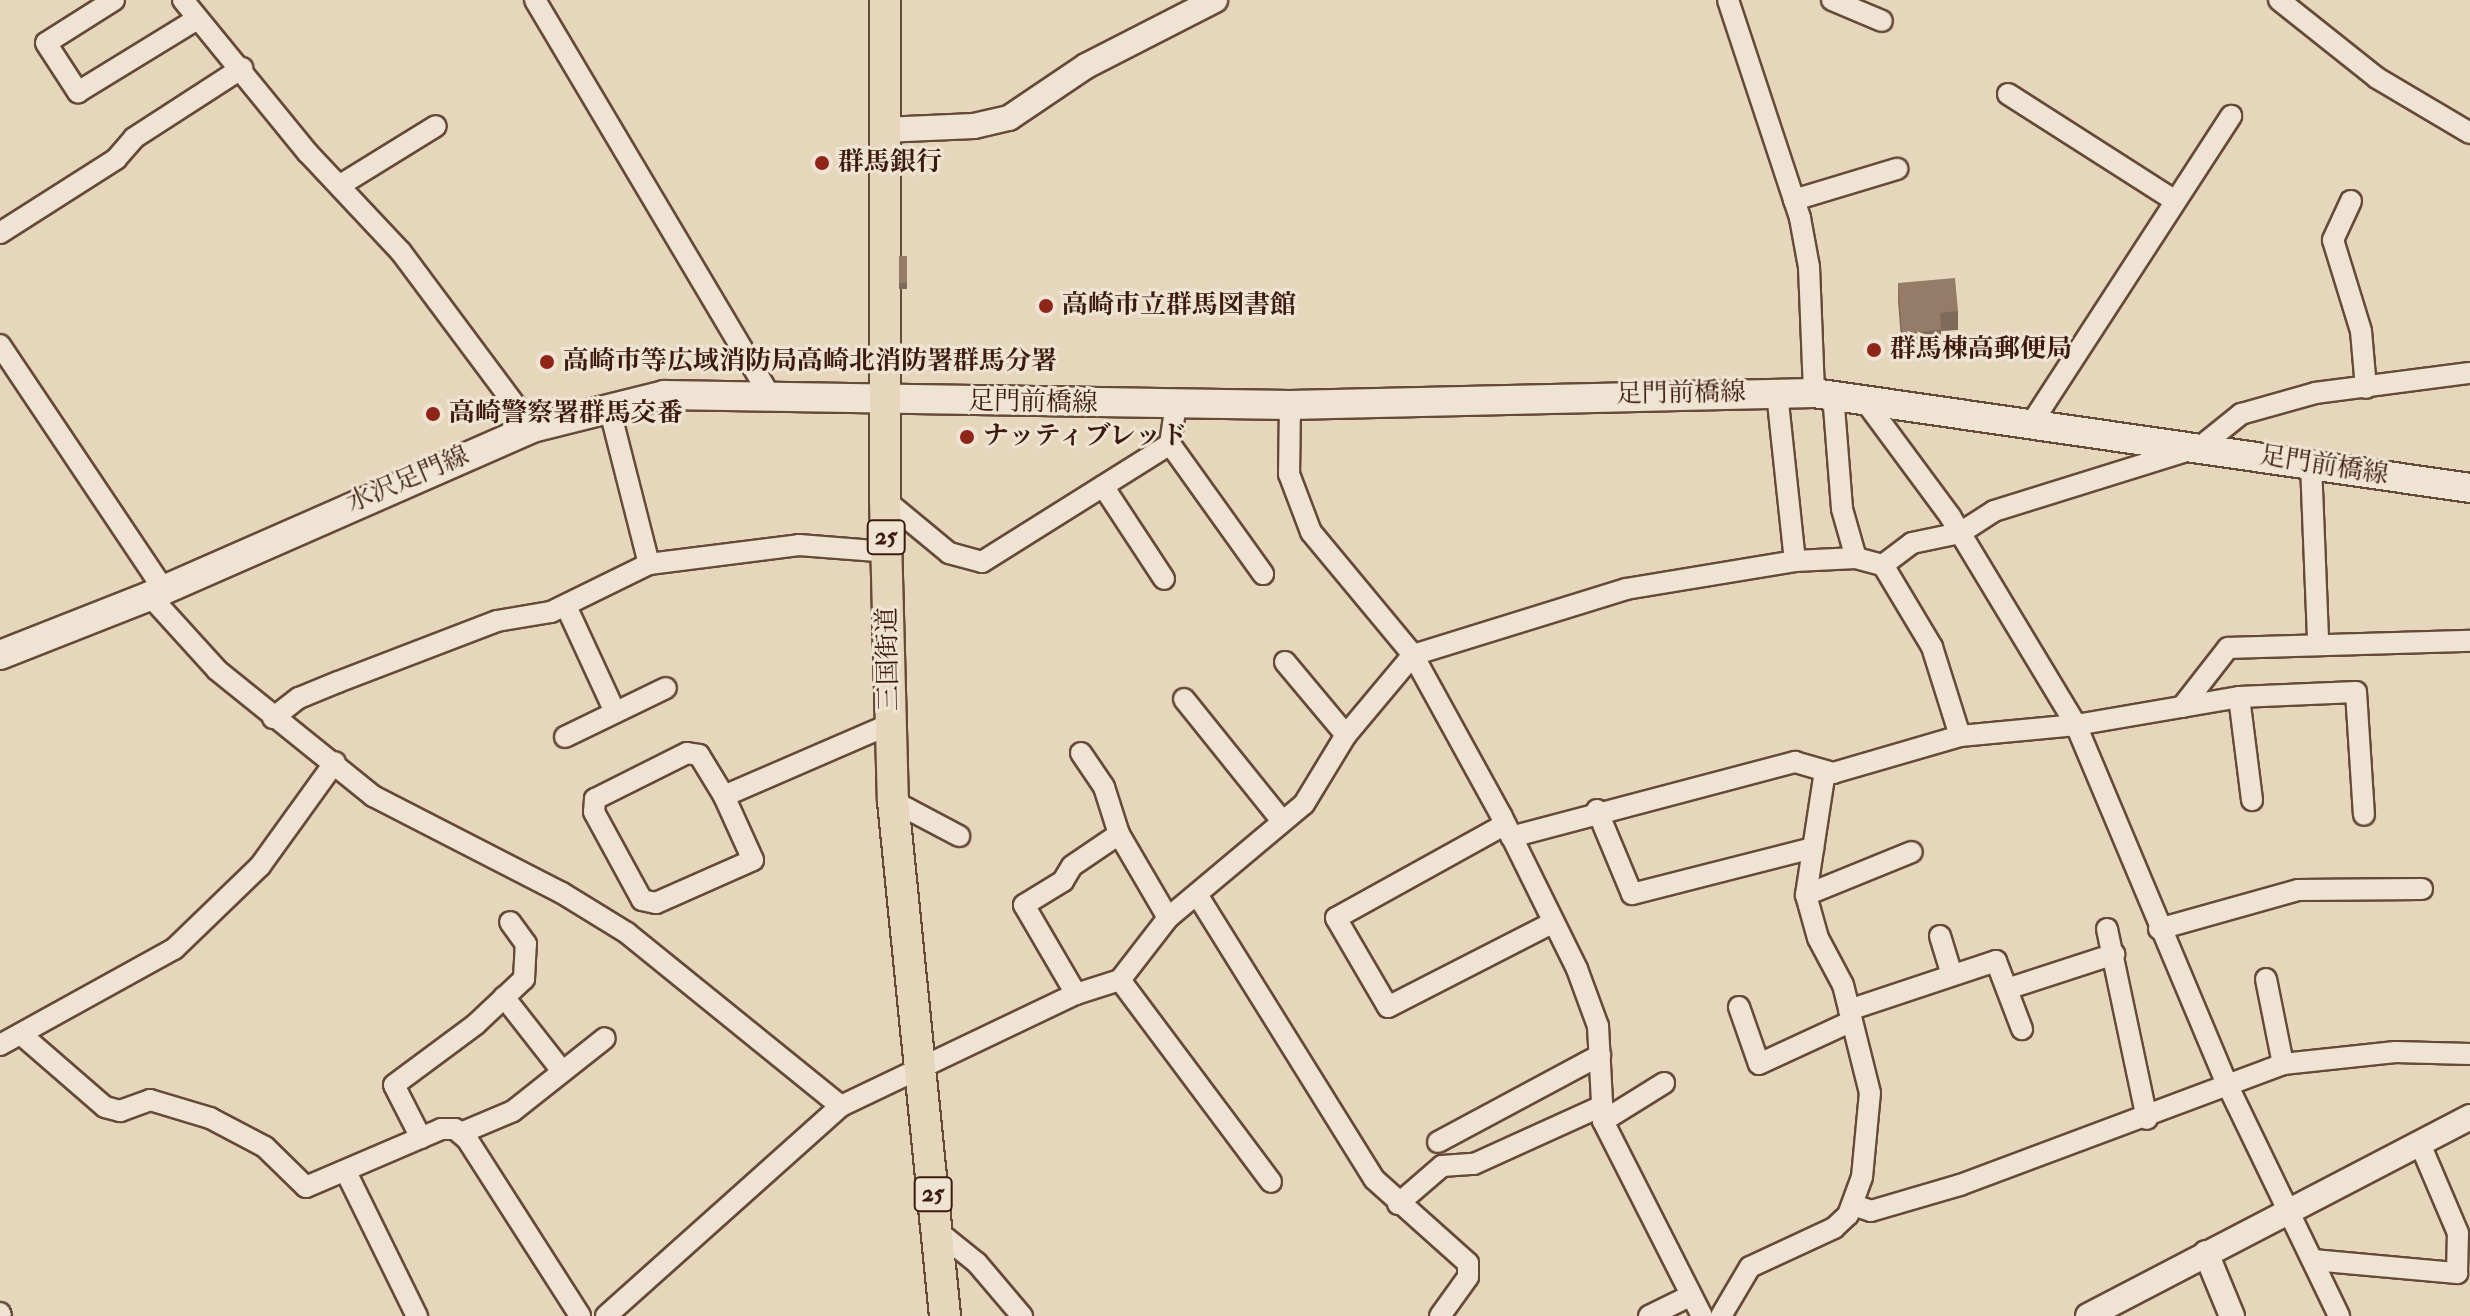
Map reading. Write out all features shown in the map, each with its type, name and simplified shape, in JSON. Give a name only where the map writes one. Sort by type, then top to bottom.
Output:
[{"type":"main road","name":"三国街道","points":[[885,0],[885,500],[893,801],[945,1316]]},
{"type":"main road","name":"足門前橋線","points":[[885,401],[1290,405],[1824,394],[2033,421],[2470,488]]},
{"type":"main road","name":"水沢足門線","points":[[0,655],[532,428],[664,395],[885,401]]},
{"type":"street","points":[[114,0],[46,43],[78,92],[197,19]]},
{"type":"street","points":[[183,0],[242,68],[308,153],[342,184],[401,252],[532,428]]},
{"type":"street","points":[[535,0],[770,396]]},
{"type":"street","points":[[883,130],[974,126],[1009,118],[1086,66],[1215,0]]},
{"type":"street","points":[[1728,0],[1794,200],[1809,267],[1842,509],[1856,558]]},
{"type":"street","points":[[1832,0],[1882,21]]},
{"type":"street","points":[[2279,0],[2377,78],[2470,133]]},
{"type":"street","points":[[0,233],[116,159],[134,138],[242,68]]},
{"type":"street","points":[[2008,94],[2175,201]]},
{"type":"street","points":[[2033,421],[2231,116]]},
{"type":"street","points":[[342,184],[436,126]]},
{"type":"street","points":[[1794,200],[1897,169]]},
{"type":"street","points":[[2351,201],[2333,240],[2361,331],[2366,388]]},
{"type":"street","points":[[0,345],[156,591],[217,670],[273,718],[335,762],[373,796],[562,893],[627,933],[841,1106]]},
{"type":"street","points":[[1883,565],[1912,543],[1960,533],[1994,511],[2200,447],[2241,414],[2315,393],[2470,373]]},
{"type":"street","points":[[1777,393],[1795,561]]},
{"type":"street","points":[[1862,397],[1960,533],[2076,725],[2159,929],[2226,1082],[2339,1316]]},
{"type":"street","points":[[1176,404],[1170,444],[1263,574]]},
{"type":"street","points":[[1290,405],[1289,474],[1311,532],[1413,655],[1577,969],[1598,1026],[1603,1113],[1702,1316]]},
{"type":"street","points":[[609,407],[649,564]]},
{"type":"street","points":[[885,500],[949,553],[982,562],[1170,444]]},
{"type":"street","points":[[2311,464],[2318,642]]},
{"type":"street","points":[[1103,486],[1164,579]]},
{"type":"street","points":[[273,718],[299,698],[338,682],[497,621],[566,606],[649,564],[799,545],[887,552]]},
{"type":"street","points":[[616,1313],[841,1106],[920,1072],[1076,994],[1120,980],[1168,918],[1198,896],[1304,804],[1346,735],[1413,655],[1626,589],[1795,561],[1856,558],[1883,565],[1932,647],[1960,736]]},
{"type":"street","points":[[566,606],[615,712]]},
{"type":"street","points":[[2182,707],[2228,648],[2318,642],[2470,641]]},
{"type":"street","points":[[1285,662],[1346,735]]},
{"type":"street","points":[[565,737],[666,688]]},
{"type":"street","points":[[1552,923],[1388,1007],[1336,918],[1507,831],[1795,762],[1833,773],[1960,736],[2076,725],[2239,697],[2356,692],[2364,815]]},
{"type":"street","points":[[2239,697],[2252,800]]},
{"type":"street","points":[[1184,699],[1282,821]]},
{"type":"street","points":[[724,796],[890,724]]},
{"type":"street","points":[[687,753],[699,755],[724,796],[753,860],[656,903],[642,900],[594,812],[595,799],[687,753]]},
{"type":"street","points":[[1081,753],[1104,787],[1119,834],[1168,918]]},
{"type":"street","points":[[0,1045],[23,1036],[174,949],[260,866],[335,762]]},
{"type":"street","points":[[1721,1316],[1750,1267],[1834,1228],[1853,1205],[1862,1177],[1870,1093],[1850,1016],[1806,895],[1825,771]]},
{"type":"street","points":[[893,801],[959,836]]},
{"type":"street","points":[[1597,810],[1632,894],[1813,848]]},
{"type":"street","points":[[1076,994],[1024,905],[1063,881],[1072,866],[1119,834]]},
{"type":"street","points":[[1806,895],[1912,852]]},
{"type":"street","points":[[2159,929],[2298,890],[2422,889]]},
{"type":"street","points":[[1198,896],[1339,1128],[1374,1179],[1398,1204],[1468,1263],[1468,1277],[1440,1316]]},
{"type":"street","points":[[421,1138],[394,1085],[524,979],[526,944],[510,922]]},
{"type":"street","points":[[2107,929],[2147,1119]]},
{"type":"street","points":[[1940,936],[1952,975]]},
{"type":"street","points":[[2007,989],[2114,954]]},
{"type":"street","points":[[1739,1007],[1759,1064],[1850,1016],[1952,975],[1996,961],[2022,1029]]},
{"type":"street","points":[[2266,979],[2283,1064]]},
{"type":"street","points":[[1120,980],[1271,1182]]},
{"type":"street","points":[[504,997],[562,1071]]},
{"type":"street","points":[[23,1036],[105,1107],[127,1110],[150,1100],[210,1118],[265,1147],[306,1187],[448,1128],[461,1133],[580,1316]]},
{"type":"street","points":[[461,1133],[513,1111],[605,1038]]},
{"type":"street","points":[[1853,1205],[1871,1211],[1960,1185],[2147,1119],[2226,1082],[2283,1064],[2395,1052],[2470,1054]]},
{"type":"street","points":[[1438,1142],[1600,1055]]},
{"type":"street","points":[[1398,1204],[1442,1166],[1474,1164],[1603,1113],[1664,1083]]},
{"type":"street","points":[[2088,1316],[2470,1117]]},
{"type":"street","points":[[2313,1260],[2457,1273],[2458,1233],[2420,1144]]},
{"type":"street","points":[[346,1172],[417,1316]]},
{"type":"street","points":[[936,1230],[977,1263],[1022,1316]]},
{"type":"street","points":[[2206,1253],[2232,1316]]},
{"type":"street","points":[[1649,1316],[1690,1296]]},
{"type":"building","points":[[899,256],[907,256],[907,283],[899,283]]},
{"type":"building","points":[[1955,278],[1958,311],[1940,313],[1941,330],[1902,333],[1898,283]]},
{"type":"place","name":"群馬銀行","points":[[822,163]]},
{"type":"place","name":"高崎市立群馬図書館","points":[[1046,306]]},
{"type":"place","name":"群馬棟高郵便局","points":[[1874,350]]},
{"type":"place","name":"高崎市等広域消防局高崎北消防署群馬分署","points":[[547,362]]},
{"type":"place","name":"高崎警察署群馬交番","points":[[433,414]]},
{"type":"place","name":"ナッティブレッド","points":[[967,437]]}]
